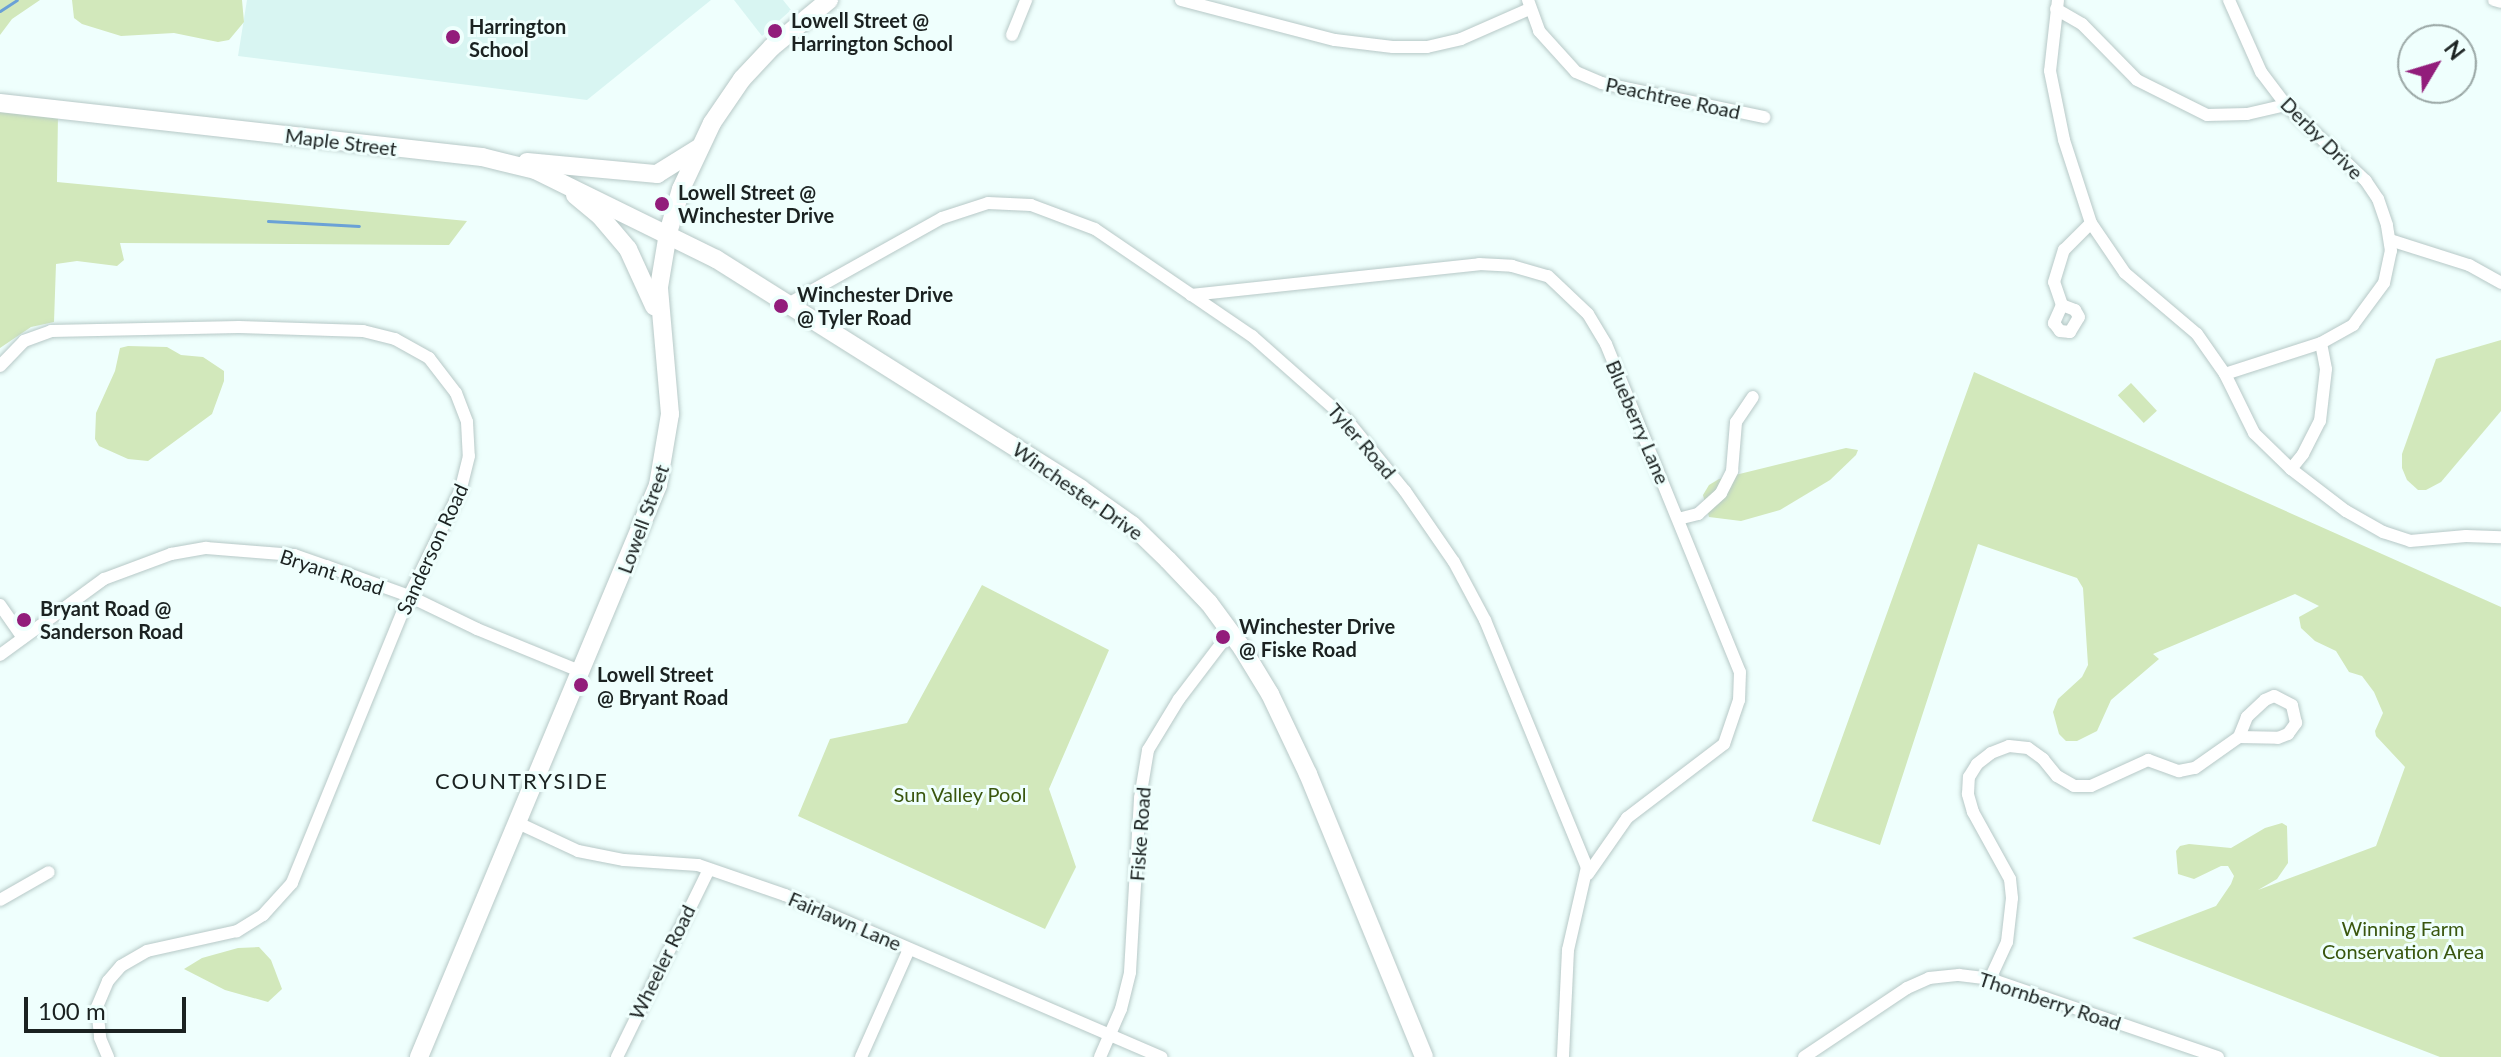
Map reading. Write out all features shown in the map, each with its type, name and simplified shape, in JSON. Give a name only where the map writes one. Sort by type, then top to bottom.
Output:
[{"type":"main road","name":"Lowell Street","points":[[419,1057],[658,485],[670,414],[658,297],[668,233],[699,147],[728,98],[750,70],[772,47],[829,0]]},
{"type":"main road","name":"Maple Street","points":[[0,103],[508,162],[535,170],[668,233]]},
{"type":"main road","points":[[508,162],[657,174],[699,147]]},
{"type":"main road","points":[[535,170],[588,206],[628,249],[651,296],[665,360]]},
{"type":"main road","name":"Winchester Drive","points":[[668,233],[1020,449],[1132,525],[1209,603],[1270,694],[1308,774],[1424,1057]]},
{"type":"street","points":[[1012,35],[1026,0]]},
{"type":"street","points":[[1181,0],[1335,40],[1393,47],[1427,47],[1461,39],[1528,5]]},
{"type":"street","name":"Derby Drive","points":[[2225,374],[2321,343],[2353,325],[2376,298],[2384,283],[2390,240],[2378,199],[2366,181],[2286,105],[2261,72],[2229,0]]},
{"type":"street","points":[[2494,0],[2501,2]]},
{"type":"street","points":[[2057,4],[2082,24],[2137,80],[2207,115],[2247,114],[2286,105]]},
{"type":"street","points":[[2057,4],[2050,71],[2064,140],[2091,223],[2125,273],[2197,334],[2225,374],[2254,433],[2291,469],[2346,511],[2383,532],[2410,541],[2466,536],[2501,537]]},
{"type":"street","name":"Peachtree Road","points":[[1528,5],[1539,31],[1576,72],[1602,83],[1764,117]]},
{"type":"street","name":"Tyler Road","points":[[788,304],[942,218],[988,203],[1031,205],[1095,229],[1252,336],[1347,420],[1438,537],[1485,620],[1574,831],[1588,874]]},
{"type":"street","points":[[2062,305],[2054,282],[2064,250],[2091,223]]},
{"type":"street","points":[[2390,240],[2469,265],[2501,283]]},
{"type":"street","name":"Blueberry Lane","points":[[1191,295],[1479,264],[1512,266],[1548,276],[1588,314],[1606,344],[1740,672],[1734,722],[1724,744],[1627,818],[1588,874]]},
{"type":"street","name":"Sanderson Road","points":[[0,366],[24,341],[51,331],[307,327],[363,331],[417,349],[439,368],[456,393],[469,439],[461,489],[409,596],[292,883],[263,915],[237,931],[147,951],[121,966],[102,990],[97,1007],[100,1038],[108,1057]]},
{"type":"street","points":[[2291,469],[2303,454],[2320,421],[2326,369],[2321,343]]},
{"type":"street","points":[[1678,519],[1698,514],[1721,493],[1732,471],[1736,422],[1753,397]]},
{"type":"street","name":"Bryant Road","points":[[0,655],[104,579],[171,554],[206,548],[294,555],[409,596],[477,629],[582,672]]},
{"type":"street","points":[[0,605],[23,638]]},
{"type":"street","name":"Fiske Road","points":[[1100,1057],[1130,972],[1140,798],[1148,750],[1179,699],[1230,632]]},
{"type":"street","points":[[1990,979],[2007,942],[2012,898],[2010,879],[1973,812],[1968,794],[1969,777],[1977,764],[1991,753],[2009,746],[2028,748],[2043,759],[2057,776],[2074,786],[2091,786],[2148,760],[2179,771],[2195,768],[2239,737],[2247,717],[2265,700],[2274,696],[2292,705],[2296,723],[2288,734],[2278,738],[2239,737]]},
{"type":"street","name":"Fairlawn Lane","points":[[518,823],[578,851],[624,860],[676,861],[709,869],[813,906],[1162,1057]]},
{"type":"street","name":"Wheeler Road","points":[[617,1057],[709,869]]},
{"type":"street","points":[[0,900],[49,872]]},
{"type":"street","points":[[1563,1057],[1568,950],[1588,874]]},
{"type":"street","points":[[861,1057],[909,949]]},
{"type":"street","name":"Thornberry Road","points":[[1804,1057],[1887,1000],[1929,978],[1959,975],[1990,979],[2218,1057]]},
{"type":"shaded area","name":"Harrington School","points":[[247,0],[711,0],[587,100],[238,56]]},
{"type":"shaded area","points":[[734,0],[783,0],[791,10],[762,36]]},
{"type":"green space","points":[[0,0],[40,0],[12,19],[0,35]]},
{"type":"green space","points":[[72,0],[242,0],[244,22],[229,40],[218,42],[174,33],[121,36],[82,24],[74,18]]},
{"type":"green space","points":[[0,112],[58,114],[57,182],[467,221],[449,245],[120,243],[124,260],[117,266],[77,261],[56,264],[54,322],[31,327],[0,348]]},
{"type":"green space","points":[[2501,340],[2501,411],[2441,482],[2426,490],[2418,490],[2407,480],[2402,468],[2402,454],[2436,359]]},
{"type":"green space","points":[[167,347],[181,355],[203,357],[224,371],[224,381],[212,414],[148,461],[128,459],[99,446],[95,439],[96,413],[115,371],[120,348]]},
{"type":"green space","name":"Winning Farm Conservation Area","points":[[1974,372],[2501,607],[2501,1057],[2440,1057],[2132,938],[2216,906],[2231,884],[2234,876],[2228,866],[2221,866],[2194,879],[2178,874],[2176,851],[2180,846],[2231,848],[2265,828],[2282,823],[2287,826],[2288,863],[2277,879],[2258,890],[2376,846],[2405,767],[2376,736],[2375,731],[2383,713],[2374,692],[2362,676],[2349,672],[2336,651],[2315,641],[2301,628],[2299,617],[2319,606],[2295,594],[2153,654],[2159,659],[2111,700],[2097,731],[2077,741],[2066,741],[2059,734],[2053,712],[2058,699],[2082,677],[2088,665],[2083,588],[2077,578],[1978,544],[1880,845],[1812,821]]},
{"type":"green space","points":[[2131,383],[2157,411],[2144,423],[2118,395]]},
{"type":"green space","points":[[1846,448],[1858,450],[1830,480],[1780,510],[1741,521],[1709,517],[1703,495],[1709,485],[1719,479]]},
{"type":"green space","name":"Sun Valley Pool","points":[[982,585],[1109,650],[1049,789],[1076,867],[1045,929],[798,816],[830,739],[907,723]]},
{"type":"green space","points":[[259,947],[271,960],[282,989],[268,1002],[225,990],[184,969],[202,958],[238,948]]},
{"type":"waterway","points":[[0,11],[17,0]]},
{"type":"waterway","points":[[268,221],[359,226]]},
{"type":"place","name":"Lowell Street @ Harrington School","points":[[775,31]]},
{"type":"place","name":"Harrington School","points":[[453,37]]},
{"type":"place","name":"Lowell Street @ Winchester Drive","points":[[662,204]]},
{"type":"place","name":"Winchester Drive @ Tyler Road","points":[[781,306]]},
{"type":"place","name":"Bryant Road @ Sanderson Road","points":[[24,620]]},
{"type":"place","name":"Winchester Drive @ Fiske Road","points":[[1223,637]]},
{"type":"place","name":"Lowell Street @ Bryant Road","points":[[581,685]]},
{"type":"district","name":"COUNTRYSIDE","points":[[522,781]]}]
